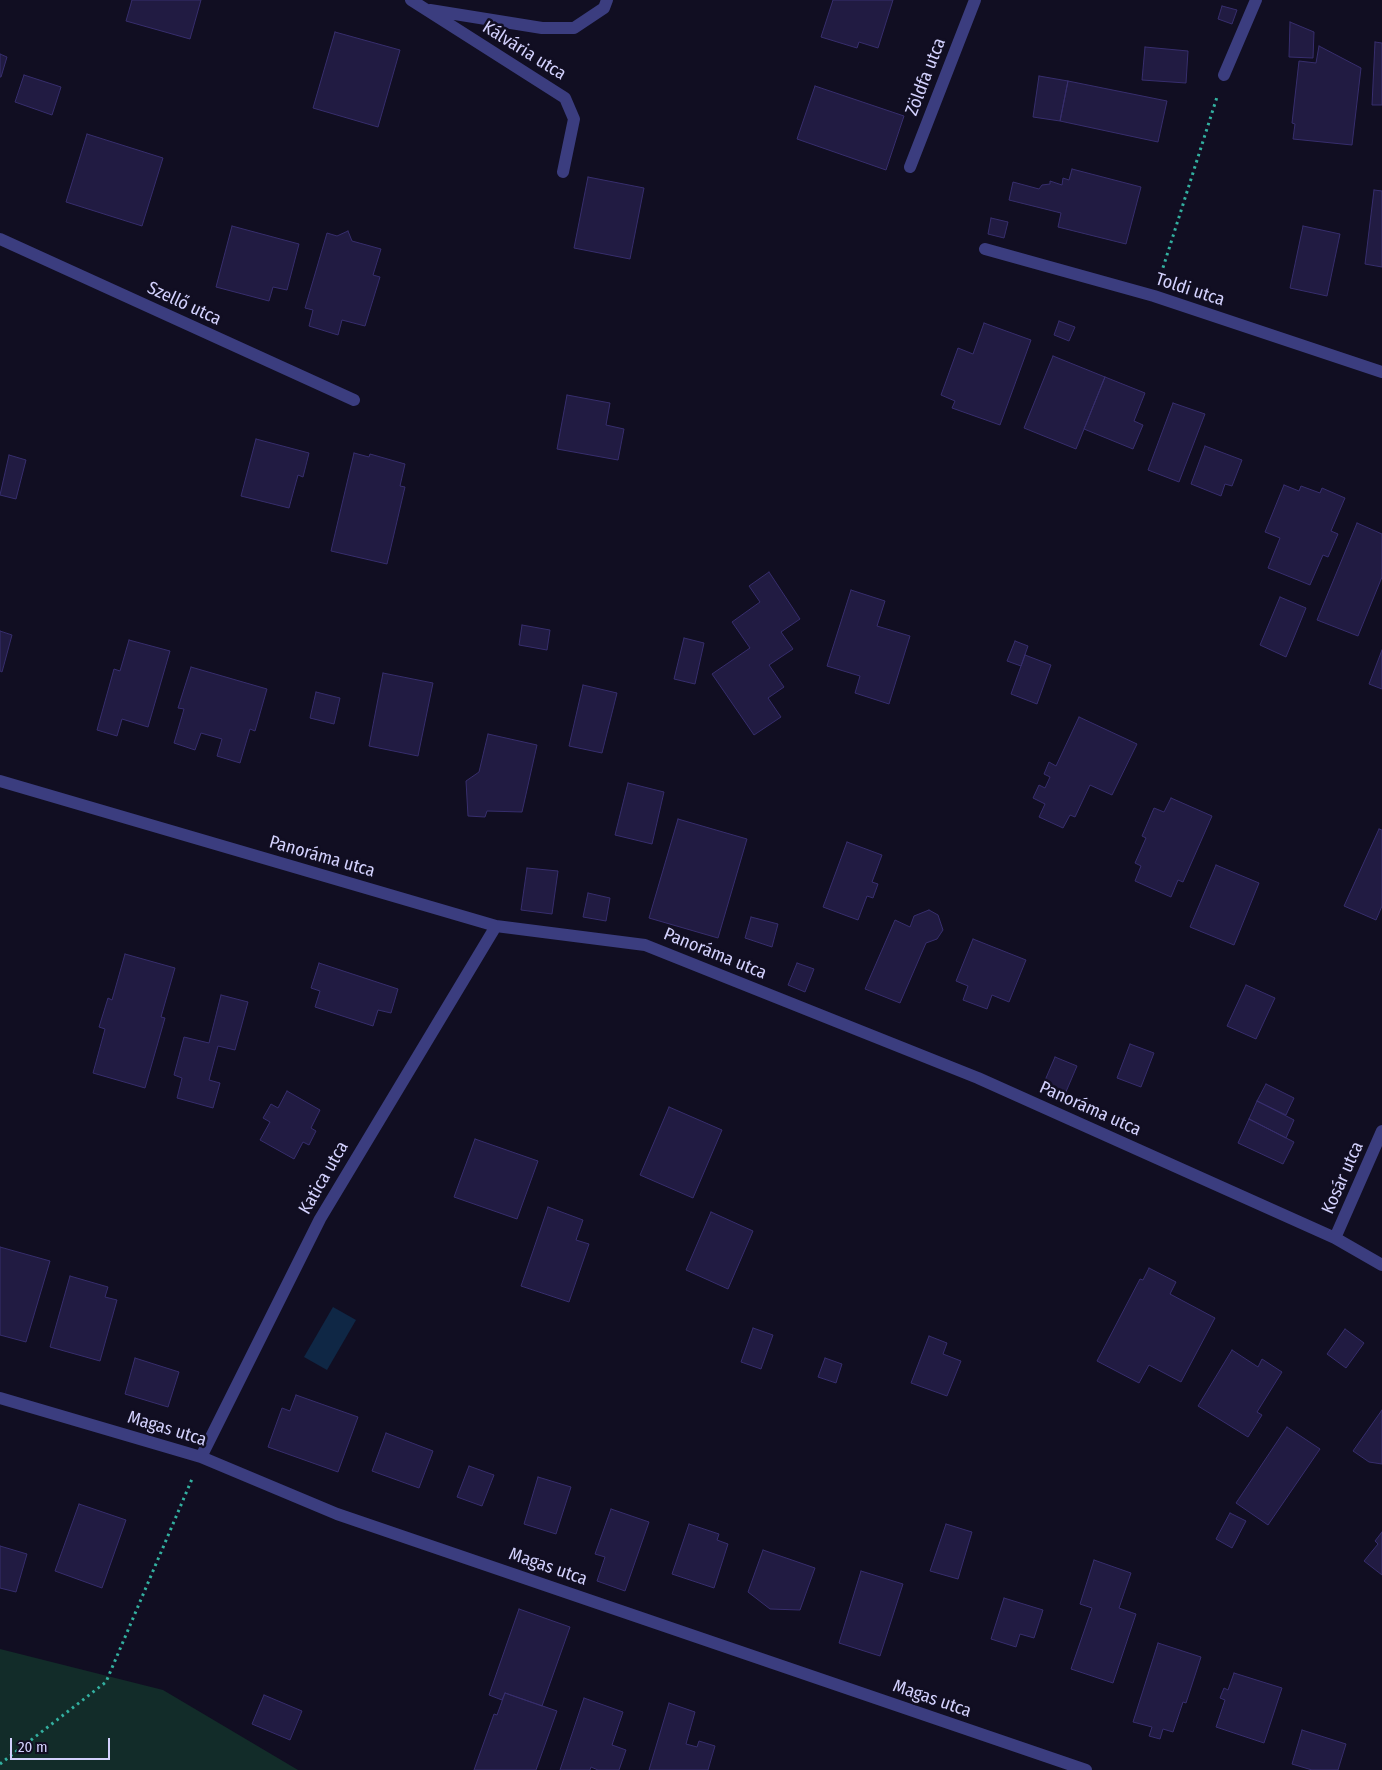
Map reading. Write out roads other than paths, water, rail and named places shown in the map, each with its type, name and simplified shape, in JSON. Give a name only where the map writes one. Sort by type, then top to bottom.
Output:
[{"type":"street","name":"Kálvária utca","points":[[411,0],[565,98],[574,119],[563,172]]},
{"type":"street","name":"Kálvária utca","points":[[425,9],[542,28],[574,28],[604,8],[607,0]]},
{"type":"street","name":"Zöldfa utca","points":[[910,167],[975,0]]},
{"type":"street","points":[[1224,75],[1256,0]]},
{"type":"street","name":"Szellő utca","points":[[0,238],[354,400]]},
{"type":"street","name":"Toldi utca","points":[[986,249],[1154,296],[1382,372]]},
{"type":"street","name":"Panoráma utca","points":[[0,781],[496,926],[645,945],[978,1078],[1335,1238],[1382,1265]]},
{"type":"street","name":"Katica utca","points":[[201,1457],[320,1219],[496,926]]},
{"type":"street","name":"Kosár utca","points":[[1335,1238],[1382,1131]]},
{"type":"street","name":"Magas utca","points":[[0,1398],[201,1457],[337,1514],[1086,1770]]},
{"type":"water","points":[[333,1307],[356,1320],[327,1370],[304,1357]]}]
